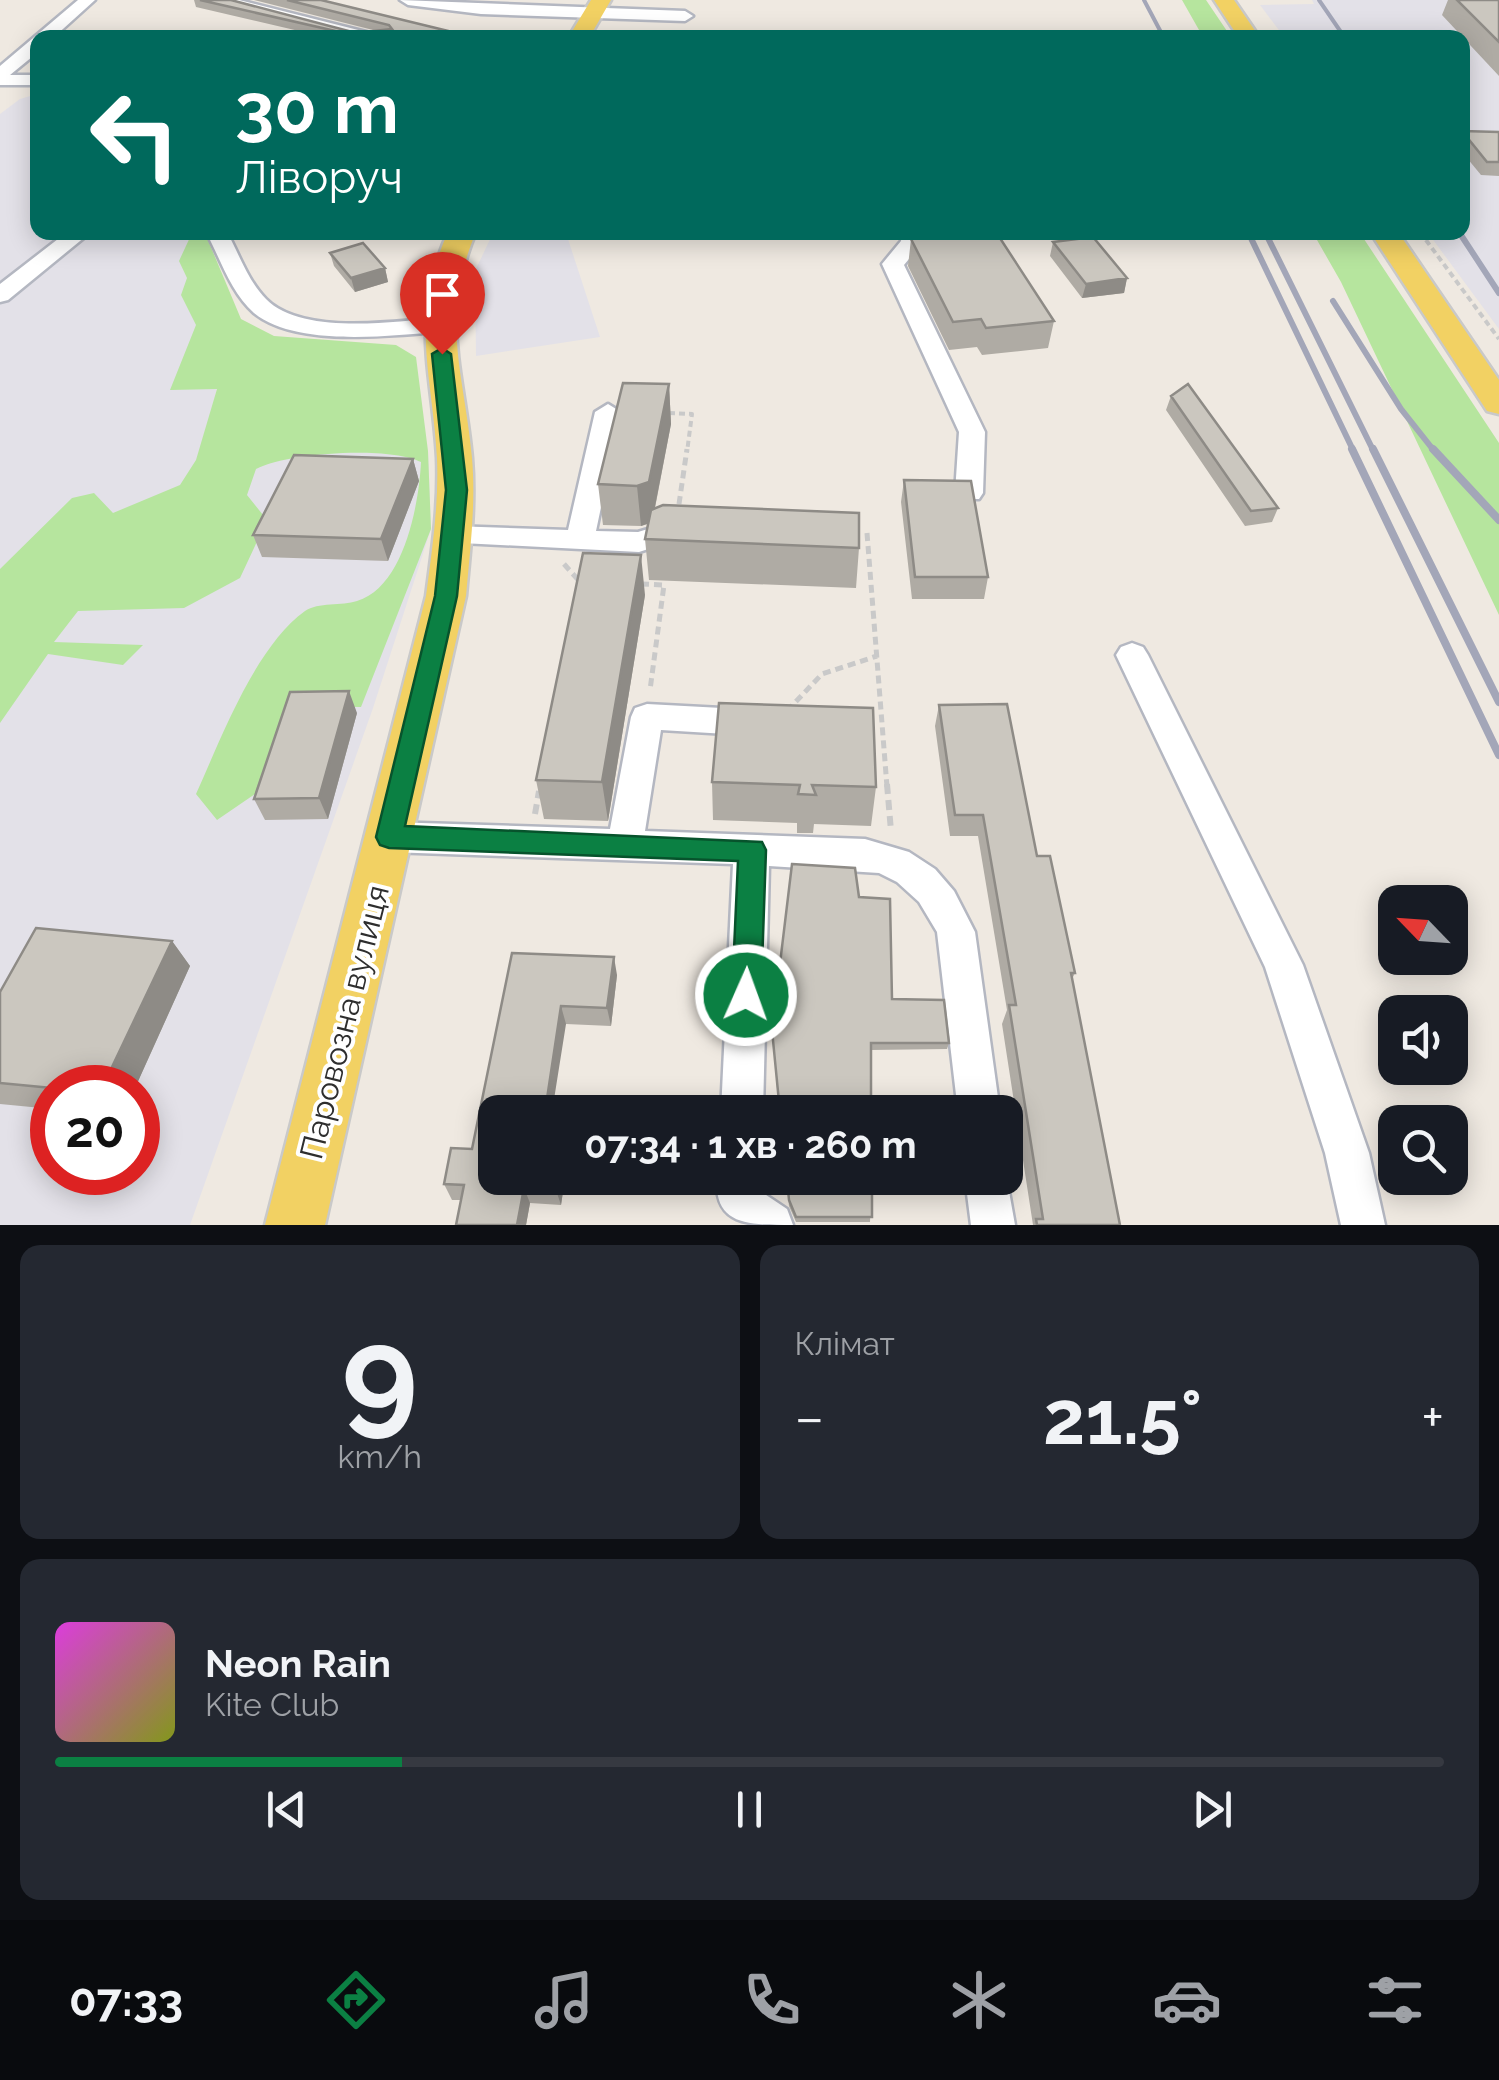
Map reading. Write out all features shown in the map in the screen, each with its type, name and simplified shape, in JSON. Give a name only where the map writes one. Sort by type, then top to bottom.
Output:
[{"type":"main road","points":[[1224,0],[1245,30]]},
{"type":"main road","points":[[583,30],[597,7]]},
{"type":"main road","name":"Паровозна вулиця","points":[[295,1225],[446,596],[455,474],[438,325],[442,277],[458,240]]},
{"type":"main road","points":[[1389,240],[1499,404]]},
{"type":"street","points":[[53,30],[87,0]]},
{"type":"street","points":[[219,0],[349,30]]},
{"type":"street","points":[[408,0],[481,9],[597,7],[685,16]]},
{"type":"street","points":[[315,30],[324,24]]},
{"type":"street","points":[[2,72],[30,49]]},
{"type":"street","points":[[2,72],[30,78]]},
{"type":"street","points":[[0,295],[71,240]]},
{"type":"street","points":[[221,240],[256,302],[281,320],[306,325],[400,329],[438,325]]},
{"type":"street","points":[[912,240],[892,264],[972,432],[969,493]]},
{"type":"street","points":[[568,540],[608,412]]},
{"type":"street","points":[[452,535],[640,542],[676,527],[714,528]]},
{"type":"street","points":[[1132,655],[1284,965],[1347,1152],[1363,1225]]},
{"type":"street","points":[[625,845],[647,718],[774,724]]},
{"type":"street","points":[[389,837],[866,854],[893,859],[917,873],[932,890],[947,909],[956,932],[976,1095]]},
{"type":"street","points":[[743,1095],[752,850]]},
{"type":"street","points":[[738,1195],[738,1202],[771,1225]]},
{"type":"street","points":[[989,1195],[993,1225]]},
{"type":"path","points":[[1426,240],[1499,339]]},
{"type":"path","points":[[608,412],[692,414],[676,527]]},
{"type":"path","points":[[867,533],[893,859]]},
{"type":"path","points":[[568,540],[556,555],[581,583],[598,584]]},
{"type":"path","points":[[577,600],[581,583]]},
{"type":"path","points":[[631,584],[664,585],[647,718]]},
{"type":"path","points":[[774,724],[822,674],[877,656]]},
{"type":"path","points":[[530,842],[540,790]]},
{"type":"shaded area","points":[[1312,0],[1499,0],[1499,329],[1433,240],[1470,240],[1470,30],[1279,30],[1260,5],[1314,4]]},
{"type":"shaded area","points":[[30,96],[30,240],[203,240],[232,313],[212,412],[197,460],[384,443],[428,451],[431,529],[373,708],[190,1225],[0,1225],[0,114]]},
{"type":"shaded area","points":[[490,240],[568,240],[600,337],[476,356],[475,271]]},
{"type":"green space","points":[[1182,0],[1206,0],[1226,30],[1199,30]]},
{"type":"green space","points":[[189,240],[208,240],[241,319],[274,336],[396,345],[416,357],[428,451],[431,529],[361,707],[293,706],[255,794],[217,820],[196,794],[255,670],[270,647],[305,611],[357,601],[373,593],[387,579],[406,542],[421,462],[386,454],[338,453],[291,458],[256,469],[247,495],[267,520],[240,578],[184,608],[78,611],[54,642],[143,645],[123,665],[48,654],[0,723],[0,569],[72,498],[94,493],[113,513],[180,485],[196,460],[217,389],[170,390],[196,325],[181,295],[187,278],[179,261]]},
{"type":"green space","points":[[1317,240],[1365,240],[1499,443],[1499,615],[1341,282]]},
{"type":"building","points":[[200,0],[231,0],[345,30]]},
{"type":"building","points":[[287,0],[321,0],[444,30],[383,30],[392,29],[389,25]]},
{"type":"building","points":[[1457,0],[1499,0],[1499,42]]},
{"type":"building","points":[[1470,131],[1499,132],[1499,162],[1487,162],[1470,141]]},
{"type":"building","points":[[912,240],[1001,240],[1054,321],[986,328],[981,319],[953,322]]},
{"type":"building","points":[[1095,240],[1127,278],[1086,284],[1053,242]]},
{"type":"building","points":[[363,243],[385,268],[351,278],[330,253]]},
{"type":"building","points":[[623,383],[669,384],[649,482],[637,486],[598,484]]},
{"type":"building","points":[[1188,384],[1278,508],[1251,511],[1171,396]]},
{"type":"building","points":[[294,455],[413,459],[381,539],[253,535]]},
{"type":"building","points":[[904,480],[971,481],[988,577],[915,577]]},
{"type":"building","points":[[663,505],[859,513],[859,548],[645,539],[651,510]]},
{"type":"building","points":[[583,553],[641,555],[602,782],[536,780]]},
{"type":"building","points":[[349,691],[319,798],[254,799],[290,692]]},
{"type":"building","points":[[719,703],[873,708],[876,787],[812,785],[816,795],[798,794],[800,785],[712,782]]},
{"type":"building","points":[[1007,704],[1037,856],[1050,856],[1120,1225],[1037,1225],[1036,1219],[1043,1219],[1009,1005],[1016,1005],[983,815],[955,815],[939,705]]},
{"type":"building","points":[[792,864],[855,868],[859,897],[890,899],[892,999],[944,1000],[949,1043],[871,1043],[871,1095],[778,1095],[772,1030]]},
{"type":"building","points":[[36,928],[172,941],[113,1065],[30,1065],[30,1086],[0,1083],[0,992]]},
{"type":"building","points":[[512,953],[614,957],[607,1008],[561,1006],[548,1095],[483,1095]]},
{"type":"building","points":[[478,1120],[478,1195],[523,1195],[517,1225],[456,1225],[464,1185],[444,1184],[451,1148],[472,1149]]},
{"type":"building","points":[[789,1195],[872,1195],[872,1217],[796,1217]]},
{"type":"railway","points":[[1144,0],[1160,30]]},
{"type":"railway","points":[[1319,0],[1340,30]]},
{"type":"railway","points":[[1252,240],[1354,452]]},
{"type":"railway","points":[[1269,240],[1374,452]]},
{"type":"railway","points":[[1464,240],[1499,293]]},
{"type":"railway","points":[[1333,301],[1401,409],[1435,452]]},
{"type":"railway","points":[[1352,449],[1499,755]]},
{"type":"railway","points":[[1373,449],[1499,702]]},
{"type":"railway","points":[[1433,449],[1499,520]]},
{"type":"route","points":[[442,354],[456,490],[446,596],[389,837],[752,850],[746,995]]}]
